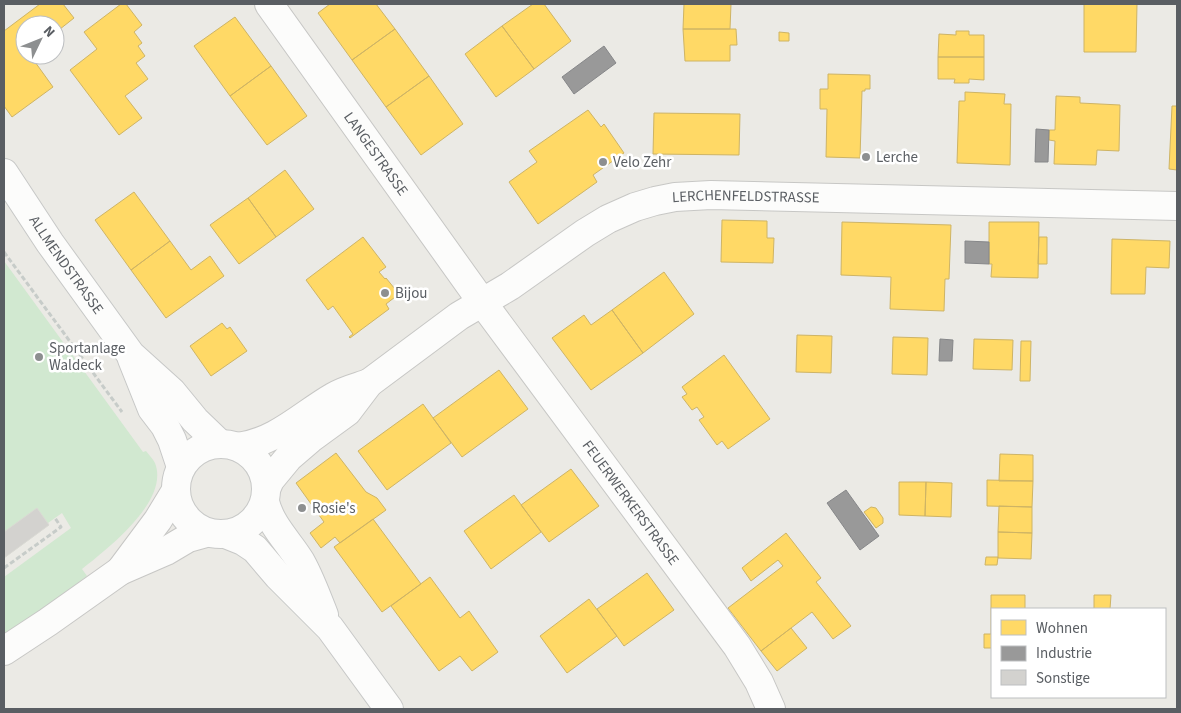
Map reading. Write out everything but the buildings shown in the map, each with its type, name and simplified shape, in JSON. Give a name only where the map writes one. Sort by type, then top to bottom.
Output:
[{"type":"street","name":"LANGESTRASSE","points":[[269,4],[482,302]]},
{"type":"street","name":"ALLMENDSTRASSE","points":[[4,173],[50,243],[131,355],[172,392],[195,420],[229,445]]},
{"type":"street","name":"LERCHENFELDSTRASSE","points":[[266,495],[270,480],[290,457],[310,439],[346,412],[369,383],[459,316],[510,286],[585,233],[608,219],[635,207],[674,197],[711,195],[1177,206]]},
{"type":"street","name":"FEUERWERKERSTRASSE","points":[[482,302],[737,646],[759,682],[771,709]]},
{"type":"street","name":"ALLMENDSTRASSE","points":[[131,355],[152,409],[172,440],[178,479]]},
{"type":"street","name":"LERCHENFELDSTRASSE","points":[[229,445],[254,443],[268,437],[300,420],[334,396],[369,383]]},
{"type":"street","points":[[120,571],[158,520],[186,459],[206,445],[229,445],[250,453],[257,460],[265,476],[270,517],[301,561],[330,628]]},
{"type":"street","points":[[178,479],[178,505],[183,513],[198,528],[244,541],[255,549],[278,576],[330,628],[389,709]]},
{"type":"street","points":[[4,650],[48,622],[120,571],[166,551],[188,538],[217,534],[250,524],[258,515],[266,495]]},
{"type":"path","points":[[4,252],[126,418]]},
{"type":"path","points":[[4,568],[61,526],[55,518]]},
{"type":"green space","name":"Sportanlage Waldeck","points":[[4,261],[143,452],[146,451],[153,460],[157,478],[153,493],[134,523],[82,569],[87,576],[33,617],[4,635],[4,577],[71,528],[62,513],[48,523],[49,525],[4,558]]},
{"type":"place","name":"Lerche","points":[[866,157]]},
{"type":"place","name":"Velo Zehr","points":[[603,162]]},
{"type":"place","name":"Bijou","points":[[385,293]]},
{"type":"place","name":"Sportanlage Waldeck","points":[[39,357]]},
{"type":"place","name":"Rosie's","points":[[302,508]]}]
